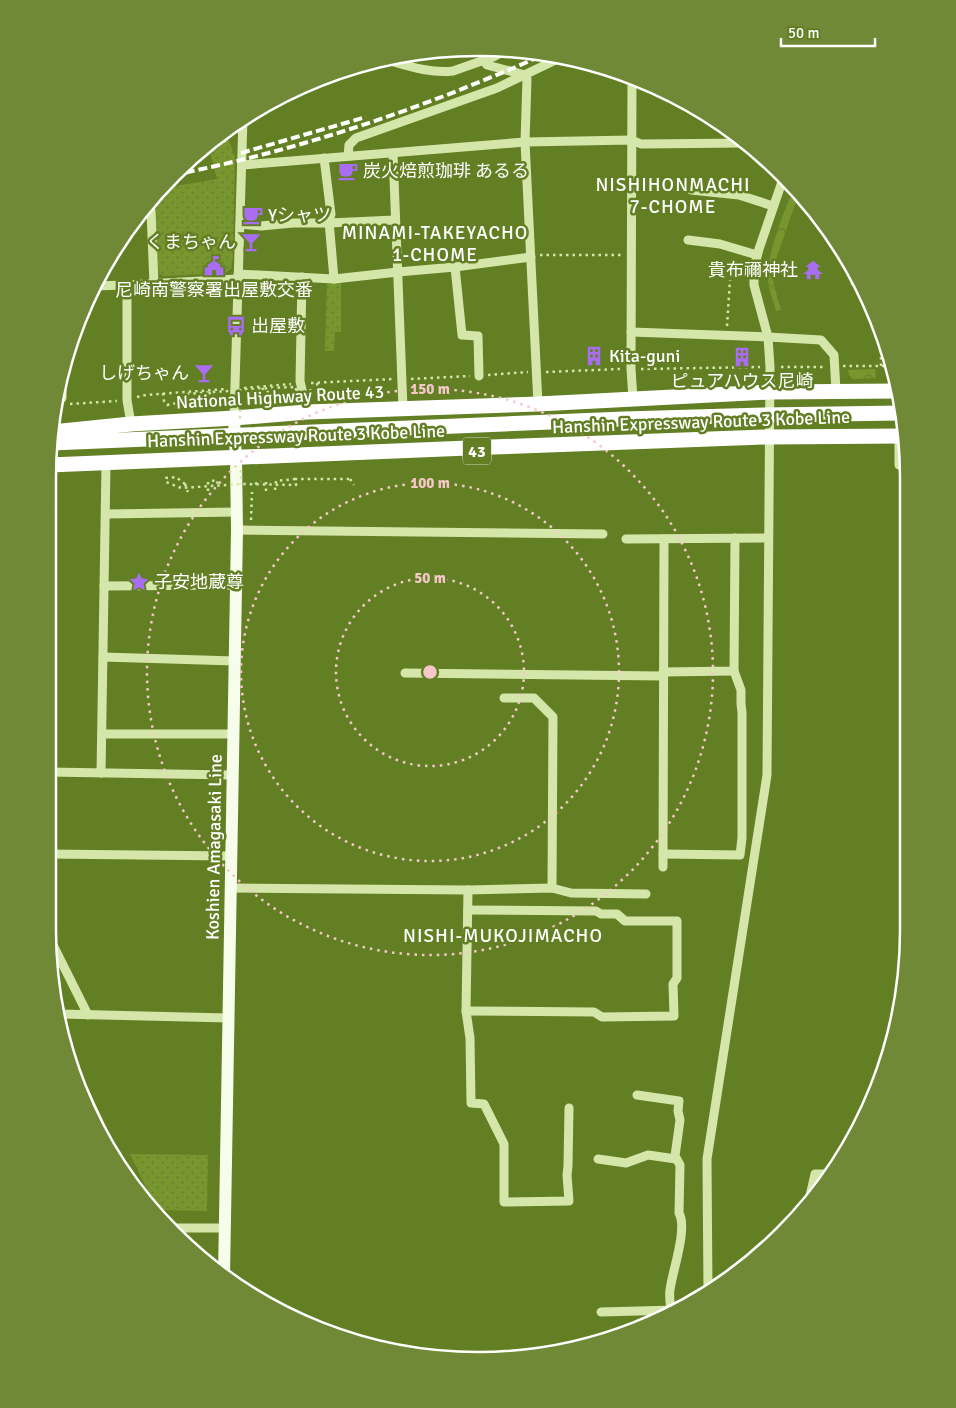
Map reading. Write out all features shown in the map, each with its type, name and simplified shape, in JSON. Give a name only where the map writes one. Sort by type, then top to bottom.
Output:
[{"type":"highway","name":"National Highway Route 43","points":[[59,431],[131,424],[307,412],[538,404],[770,392],[891,391]]},
{"type":"highway","name":"Hanshin Expressway Route 3 Kobe Line","points":[[58,443],[764,415],[895,413]]},
{"type":"highway","name":"Hanshin Expressway Route 3 Kobe Line","points":[[56,466],[746,438],[898,438]]},
{"type":"highway","name":"43","points":[[56,466],[769,440],[898,438]]},
{"type":"main road","name":"Koshien Amagasaki Line","points":[[224,1267],[237,530],[234,418]]},
{"type":"street","points":[[400,63],[426,70],[446,72],[491,56]]},
{"type":"street","points":[[483,60],[487,65],[526,75]]},
{"type":"street","points":[[348,156],[349,145],[356,138],[497,88],[551,63]]},
{"type":"street","points":[[526,75],[525,142],[538,404]]},
{"type":"street","points":[[632,85],[631,369],[633,399]]},
{"type":"street","points":[[234,418],[242,165],[241,129]]},
{"type":"street","points":[[242,165],[525,142],[632,140],[641,144],[735,143]]},
{"type":"street","points":[[392,153],[402,408]]},
{"type":"street","points":[[324,158],[331,214],[329,223],[334,279]]},
{"type":"street","points":[[708,1283],[707,1159],[767,775],[770,367],[768,337],[754,285],[754,268],[781,185]]},
{"type":"street","points":[[691,190],[739,195],[773,206]]},
{"type":"street","points":[[151,212],[154,284]]},
{"type":"street","points":[[240,224],[261,226],[293,223],[396,220]]},
{"type":"street","points":[[688,240],[720,244],[757,255]]},
{"type":"street","points":[[103,286],[154,284],[238,277],[334,279],[455,267],[531,256]]},
{"type":"street","points":[[455,267],[462,335],[478,336],[479,376]]},
{"type":"street","points":[[302,277],[298,387],[307,412]]},
{"type":"street","points":[[127,285],[127,400],[131,424]]},
{"type":"street","points":[[631,332],[821,340],[834,355],[836,391]]},
{"type":"street","points":[[101,773],[106,465]]},
{"type":"street","points":[[106,514],[237,512]]},
{"type":"street","points":[[237,530],[603,534]]},
{"type":"street","points":[[663,854],[740,855],[742,838],[742,712],[740,704],[741,690],[734,671],[735,538]]},
{"type":"street","points":[[626,539],[768,538]]},
{"type":"street","points":[[663,867],[664,539]]},
{"type":"street","points":[[104,586],[236,585]]},
{"type":"street","points":[[103,657],[235,661]]},
{"type":"street","points":[[405,673],[663,674],[734,671]]},
{"type":"street","points":[[504,698],[534,698],[553,717],[552,888]]},
{"type":"street","points":[[102,734],[233,734]]},
{"type":"street","points":[[56,772],[232,775]]},
{"type":"street","points":[[56,854],[231,856]]},
{"type":"street","points":[[230,888],[468,890],[552,888],[571,893],[646,894]]},
{"type":"street","points":[[468,890],[466,1011],[470,1038],[471,1103],[484,1104],[504,1144],[504,1202],[569,1201],[567,1175],[569,1108]]},
{"type":"street","points":[[466,1011],[594,1012],[602,1017],[674,1016],[673,984],[677,978],[677,921],[625,920],[617,914],[600,914],[596,911],[468,910]]},
{"type":"street","points":[[57,952],[88,1014]]},
{"type":"street","points":[[65,1014],[228,1018]]},
{"type":"street","points":[[637,1095],[678,1101],[680,1120],[675,1156],[680,1165],[679,1214],[682,1219],[681,1234],[669,1292],[672,1304]]},
{"type":"street","points":[[598,1160],[626,1163],[648,1155],[676,1159]]},
{"type":"street","points":[[812,1189],[815,1174],[822,1174]]},
{"type":"street","points":[[180,1228],[225,1228]]},
{"type":"street","points":[[601,1312],[660,1310]]},
{"type":"path","points":[[531,256],[632,255]]},
{"type":"path","points":[[727,335],[730,280]]},
{"type":"path","points":[[880,354],[880,366]]},
{"type":"path","points":[[187,401],[186,394],[262,388],[270,390],[317,383],[631,369],[884,366]]},
{"type":"path","points":[[63,401],[127,400],[163,393],[256,387],[298,387],[318,390],[317,383]]},
{"type":"path","points":[[256,387],[257,393],[263,396],[296,393],[298,387]]},
{"type":"path","points":[[163,393],[164,401],[167,405],[187,401],[210,400],[218,398],[220,394]]},
{"type":"path","points":[[188,492],[185,484],[176,477],[166,478],[166,482],[181,488],[218,486],[255,484],[296,485],[295,480]]},
{"type":"path","points":[[275,490],[276,480],[350,479],[354,485]]},
{"type":"path","points":[[208,491],[210,480],[216,480],[218,486]]},
{"type":"path","points":[[255,484],[261,481]]},
{"type":"path","points":[[266,481],[266,491]]},
{"type":"green space","points":[[228,138],[235,157],[233,257],[231,269],[225,273],[164,276],[159,274],[153,209],[174,186],[217,179],[210,152]]},
{"type":"green space","points":[[791,195],[796,201],[775,262],[774,286],[781,310],[776,311],[769,289],[768,269],[776,233]]},
{"type":"green space","points":[[341,283],[341,332],[335,332],[334,351],[325,351],[327,284]]},
{"type":"green space","points":[[875,369],[876,378],[853,379],[849,375],[848,370]]},
{"type":"green space","points":[[130,1154],[208,1155],[207,1211],[163,1210],[150,1195]]},
{"type":"railway","points":[[189,171],[281,150],[387,117],[457,91],[532,60]]},
{"type":"railway","points":[[241,153],[366,117]]},
{"type":"place","name":"炭火焙煎珈琲 あるる","points":[[348,171]]},
{"type":"place","name":"Yシャツ","points":[[253,215]]},
{"type":"place","name":"くまちゃん","points":[[251,242]]},
{"type":"place","name":"尼崎南警察署出屋敷交番","points":[[214,266]]},
{"type":"place","name":"貴布禰神社","points":[[813,270]]},
{"type":"place","name":"出屋敷","points":[[236,326]]},
{"type":"place","name":"Kita-guni","points":[[594,356]]},
{"type":"place","name":"ピュアハウス尼崎","points":[[742,357]]},
{"type":"place","name":"しげちゃん","points":[[204,373]]},
{"type":"place","name":"子安地蔵尊","points":[[139,582]]},
{"type":"district","name":"NISHIHONMACHI 7-CHOME","points":[[673,195]]},
{"type":"district","name":"MINAMI-TAKEYACHO 1-CHOME","points":[[435,243]]},
{"type":"district","name":"NISHI-MUKOJIMACHO","points":[[503,935]]}]
